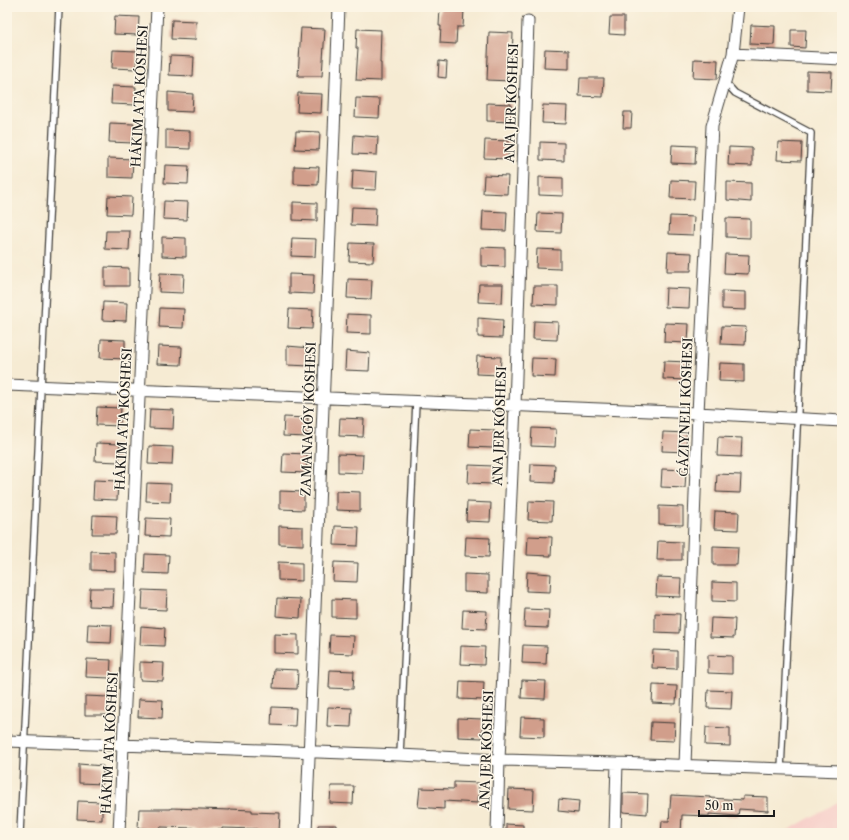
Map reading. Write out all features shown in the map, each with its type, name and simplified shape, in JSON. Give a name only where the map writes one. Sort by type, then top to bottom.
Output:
[{"type":"street","name":"HÁKIM ATA KÓSHESI","points":[[119,833],[157,7]]},
{"type":"street","name":"ZAMANAGÓY KÓSHESI","points":[[306,833],[339,7]]},
{"type":"street","name":"ǴÁZIYNELI KÓSHESI","points":[[685,765],[698,413],[712,126],[733,54],[738,7]]},
{"type":"street","name":"ANA JER KÓSHESI","points":[[497,833],[528,21]]},
{"type":"street","points":[[733,54],[842,59]]},
{"type":"street","points":[[7,385],[698,413],[842,421]]},
{"type":"street","points":[[7,741],[499,760],[842,771]]},
{"type":"street","points":[[615,833],[617,763]]},
{"type":"lane","points":[[20,833],[59,7]]},
{"type":"lane","points":[[724,82],[735,93],[811,133],[781,769]]},
{"type":"lane","points":[[400,755],[416,402]]},
{"type":"shaded area","points":[[838,802],[842,811],[842,833],[783,833]]},
{"type":"building","points":[[440,8],[464,9],[463,27],[457,27],[456,44],[440,43]]},
{"type":"building","points":[[115,16],[139,17],[138,35],[114,34]]},
{"type":"building","points":[[610,17],[624,17],[624,35],[609,34]]},
{"type":"building","points":[[172,20],[196,21],[195,40],[171,39]]},
{"type":"building","points":[[751,25],[775,26],[774,45],[750,44]]},
{"type":"building","points":[[301,28],[325,29],[322,76],[298,76]]},
{"type":"building","points":[[357,29],[381,30],[381,81],[356,80],[358,48],[356,48]]},
{"type":"building","points":[[791,30],[806,30],[805,48],[791,47]]},
{"type":"building","points":[[489,32],[513,33],[511,81],[487,80]]},
{"type":"building","points":[[545,49],[569,50],[569,69],[544,68]]},
{"type":"building","points":[[113,50],[137,51],[136,69],[112,68]]},
{"type":"building","points":[[170,56],[194,57],[193,76],[169,75]]},
{"type":"building","points":[[694,59],[718,60],[717,79],[693,78]]},
{"type":"building","points":[[439,61],[447,62],[446,78],[438,77]]},
{"type":"building","points":[[807,71],[832,72],[831,91],[807,90]]},
{"type":"building","points":[[580,78],[604,78],[603,97],[579,96]]},
{"type":"building","points":[[112,86],[136,87],[135,105],[111,104]]},
{"type":"building","points":[[168,92],[193,94],[192,112],[168,111]]},
{"type":"building","points":[[298,93],[322,94],[321,113],[297,112]]},
{"type":"building","points":[[356,98],[380,99],[379,118],[355,117]]},
{"type":"building","points":[[487,103],[511,104],[511,122],[487,121]]},
{"type":"building","points":[[543,105],[567,106],[566,124],[542,123]]},
{"type":"building","points":[[624,112],[632,112],[631,128],[623,128]]},
{"type":"building","points":[[110,123],[134,124],[133,143],[109,142]]},
{"type":"building","points":[[166,130],[190,131],[190,149],[166,148]]},
{"type":"building","points":[[296,131],[320,132],[319,150],[295,149]]},
{"type":"building","points":[[354,135],[378,137],[377,155],[353,154]]},
{"type":"building","points":[[485,140],[509,141],[508,159],[484,158]]},
{"type":"building","points":[[540,142],[564,143],[564,161],[540,160]]},
{"type":"building","points":[[778,142],[802,143],[801,161],[777,160]]},
{"type":"building","points":[[672,145],[696,146],[695,164],[671,163]]},
{"type":"building","points":[[729,147],[752,148],[752,166],[728,165]]},
{"type":"building","points":[[108,158],[133,159],[132,178],[108,177]]},
{"type":"building","points":[[165,165],[189,166],[188,184],[164,183]]},
{"type":"building","points":[[294,166],[319,167],[318,185],[294,184]]},
{"type":"building","points":[[353,170],[377,172],[376,190],[352,189]]},
{"type":"building","points":[[484,175],[508,176],[507,194],[483,193]]},
{"type":"building","points":[[539,177],[563,178],[563,196],[539,195]]},
{"type":"building","points":[[671,180],[695,181],[694,199],[670,198]]},
{"type":"building","points":[[727,182],[751,183],[751,202],[727,200]]},
{"type":"building","points":[[108,196],[132,197],[131,215],[107,214]]},
{"type":"building","points":[[164,201],[188,202],[187,220],[163,219]]},
{"type":"building","points":[[293,202],[317,203],[317,221],[293,220]]},
{"type":"building","points":[[352,207],[376,208],[375,226],[351,225]]},
{"type":"building","points":[[483,211],[507,212],[506,231],[482,230]]},
{"type":"building","points":[[538,213],[562,214],[561,233],[537,232]]},
{"type":"building","points":[[670,216],[694,217],[693,235],[669,234]]},
{"type":"building","points":[[726,218],[750,219],[750,238],[726,237]]},
{"type":"building","points":[[106,231],[130,231],[129,250],[105,249]]},
{"type":"building","points":[[162,237],[186,238],[186,257],[162,256]]},
{"type":"building","points":[[292,238],[316,239],[315,257],[291,256]]},
{"type":"building","points":[[350,243],[374,244],[373,262],[349,261]]},
{"type":"building","points":[[481,247],[505,248],[505,267],[481,266]]},
{"type":"building","points":[[537,249],[560,250],[560,269],[536,268]]},
{"type":"building","points":[[668,252],[692,253],[691,271],[667,271]]},
{"type":"building","points":[[725,254],[749,255],[748,274],[724,273]]},
{"type":"building","points":[[105,267],[129,268],[129,286],[105,286]]},
{"type":"building","points":[[160,273],[184,274],[183,293],[159,292]]},
{"type":"building","points":[[289,274],[314,275],[313,294],[289,293]]},
{"type":"building","points":[[348,279],[372,280],[371,299],[347,298]]},
{"type":"building","points":[[479,284],[503,284],[502,303],[478,302]]},
{"type":"building","points":[[534,286],[558,286],[558,305],[533,304]]},
{"type":"building","points":[[666,288],[690,289],[689,308],[665,307]]},
{"type":"building","points":[[722,291],[746,292],[746,310],[722,309]]},
{"type":"building","points":[[103,302],[127,303],[126,321],[102,320]]},
{"type":"building","points":[[160,308],[184,309],[183,328],[159,327]]},
{"type":"building","points":[[289,309],[313,310],[312,329],[288,328]]},
{"type":"building","points":[[347,314],[371,315],[371,334],[346,333]]},
{"type":"building","points":[[478,318],[503,320],[502,338],[478,337]]},
{"type":"building","points":[[534,321],[558,322],[557,340],[533,339]]},
{"type":"building","points":[[665,323],[689,324],[688,343],[664,342]]},
{"type":"building","points":[[722,326],[746,327],[745,345],[721,344]]},
{"type":"building","points":[[101,339],[125,340],[125,359],[100,358]]},
{"type":"building","points":[[158,346],[182,347],[181,365],[157,364]]},
{"type":"building","points":[[287,346],[311,348],[311,366],[287,365]]},
{"type":"building","points":[[346,351],[370,353],[369,371],[345,370]]},
{"type":"building","points":[[477,356],[501,357],[500,375],[476,374]]},
{"type":"building","points":[[532,358],[556,359],[555,377],[531,376]]},
{"type":"building","points":[[664,361],[688,362],[687,380],[663,379]]},
{"type":"building","points":[[720,363],[744,364],[744,382],[719,381]]},
{"type":"building","points":[[97,407],[121,408],[120,426],[96,425]]},
{"type":"building","points":[[150,409],[174,410],[173,429],[149,428]]},
{"type":"building","points":[[284,417],[308,418],[307,437],[283,436]]},
{"type":"building","points":[[340,418],[364,419],[363,437],[339,436]]},
{"type":"building","points":[[532,428],[556,429],[555,447],[531,446]]},
{"type":"building","points":[[470,429],[494,430],[493,448],[469,447]]},
{"type":"building","points":[[663,432],[687,433],[686,452],[662,451]]},
{"type":"building","points":[[718,437],[742,438],[741,457],[717,456]]},
{"type":"building","points":[[96,443],[120,444],[119,462],[95,461]]},
{"type":"building","points":[[149,446],[173,447],[172,465],[148,464]]},
{"type":"building","points":[[283,453],[307,454],[306,473],[282,472]]},
{"type":"building","points":[[338,454],[363,455],[362,473],[338,472]]},
{"type":"building","points":[[531,464],[555,465],[554,483],[530,482]]},
{"type":"building","points":[[469,465],[493,466],[492,484],[468,483]]},
{"type":"building","points":[[662,469],[686,470],[685,488],[661,487]]},
{"type":"building","points":[[717,474],[741,475],[740,493],[716,492]]},
{"type":"building","points":[[94,480],[118,481],[117,500],[93,499]]},
{"type":"building","points":[[147,483],[171,484],[170,502],[146,501]]},
{"type":"building","points":[[280,491],[304,492],[304,510],[280,509]]},
{"type":"building","points":[[336,491],[360,492],[360,511],[336,510]]},
{"type":"building","points":[[529,501],[553,502],[552,521],[528,520]]},
{"type":"building","points":[[467,502],[491,503],[490,522],[466,521]]},
{"type":"building","points":[[659,506],[683,507],[683,525],[659,524]]},
{"type":"building","points":[[715,511],[739,512],[738,530],[714,529]]},
{"type":"building","points":[[93,515],[117,516],[116,534],[92,534]]},
{"type":"building","points":[[146,518],[170,519],[169,537],[145,536]]},
{"type":"building","points":[[279,526],[303,527],[303,545],[279,544]]},
{"type":"building","points":[[335,526],[359,527],[358,546],[334,545]]},
{"type":"building","points":[[528,536],[552,537],[551,556],[527,555]]},
{"type":"building","points":[[466,537],[490,538],[489,557],[465,556]]},
{"type":"building","points":[[658,541],[682,542],[682,560],[657,560]]},
{"type":"building","points":[[713,546],[738,547],[737,565],[713,565]]},
{"type":"building","points":[[91,551],[115,552],[115,571],[91,570]]},
{"type":"building","points":[[145,554],[169,555],[168,574],[144,573]]},
{"type":"building","points":[[278,562],[302,563],[302,581],[278,580]]},
{"type":"building","points":[[334,562],[358,563],[357,582],[333,581]]},
{"type":"building","points":[[527,572],[551,574],[550,592],[526,591]]},
{"type":"building","points":[[464,574],[488,575],[488,593],[464,592]]},
{"type":"building","points":[[657,577],[681,578],[680,597],[656,596]]},
{"type":"building","points":[[712,582],[736,583],[736,602],[712,601]]},
{"type":"building","points":[[90,588],[114,588],[113,607],[89,606]]},
{"type":"building","points":[[143,590],[167,591],[166,610],[142,609]]},
{"type":"building","points":[[277,598],[301,599],[300,618],[276,616]]},
{"type":"building","points":[[332,599],[356,600],[356,618],[332,617]]},
{"type":"building","points":[[525,609],[549,610],[548,628],[524,627]]},
{"type":"building","points":[[463,610],[487,611],[486,629],[462,628]]},
{"type":"building","points":[[655,613],[680,614],[679,633],[655,632]]},
{"type":"building","points":[[711,618],[735,619],[734,638],[710,637]]},
{"type":"building","points":[[88,624],[112,625],[111,643],[87,642]]},
{"type":"building","points":[[141,626],[165,628],[164,646],[140,645]]},
{"type":"building","points":[[274,634],[298,635],[298,654],[274,653]]},
{"type":"building","points":[[330,635],[354,636],[353,654],[329,653]]},
{"type":"building","points":[[523,645],[547,646],[546,664],[522,663]]},
{"type":"building","points":[[461,646],[485,647],[484,665],[460,664]]},
{"type":"building","points":[[653,650],[677,651],[677,669],[652,668]]},
{"type":"building","points":[[708,655],[732,656],[732,674],[708,673]]},
{"type":"building","points":[[87,659],[111,660],[110,678],[86,677]]},
{"type":"building","points":[[140,662],[164,663],[163,681],[140,680]]},
{"type":"building","points":[[274,669],[298,670],[297,689],[273,688]]},
{"type":"building","points":[[330,670],[354,671],[353,689],[329,688]]},
{"type":"building","points":[[522,680],[546,681],[545,699],[521,698]]},
{"type":"building","points":[[460,681],[484,682],[483,700],[459,699]]},
{"type":"building","points":[[653,685],[677,686],[676,704],[652,703]]},
{"type":"building","points":[[708,690],[732,691],[731,709],[707,708]]},
{"type":"building","points":[[85,696],[109,697],[109,715],[85,715]]},
{"type":"building","points":[[139,699],[163,700],[162,718],[138,717]]},
{"type":"building","points":[[272,707],[296,708],[295,726],[271,725]]},
{"type":"building","points":[[328,707],[352,708],[351,727],[327,726]]},
{"type":"building","points":[[521,717],[544,718],[544,737],[520,736]]},
{"type":"building","points":[[458,718],[482,719],[482,738],[458,737]]},
{"type":"building","points":[[651,722],[675,723],[674,741],[650,740]]},
{"type":"building","points":[[706,727],[730,728],[730,746],[705,745]]},
{"type":"building","points":[[79,764],[103,766],[103,784],[79,783]]},
{"type":"building","points":[[454,782],[479,783],[478,803],[444,801],[444,809],[418,807],[420,788],[454,789]]},
{"type":"building","points":[[331,786],[354,786],[353,804],[330,803]]},
{"type":"building","points":[[509,789],[534,790],[533,810],[508,809]]},
{"type":"building","points":[[623,793],[648,794],[647,814],[623,812]]},
{"type":"building","points":[[671,795],[743,800],[743,796],[768,797],[768,811],[739,809],[738,816],[709,814],[709,816],[682,815],[681,833],[661,833],[662,821],[669,821]]},
{"type":"building","points":[[559,799],[579,801],[578,813],[558,811]]},
{"type":"building","points":[[78,801],[102,802],[102,820],[77,819]]},
{"type":"building","points":[[171,808],[252,810],[252,812],[280,813],[279,832],[257,831],[257,829],[222,828],[222,830],[160,827],[160,829],[138,828],[139,809]]},
{"type":"building","points":[[506,824],[523,825],[523,833],[506,833]]},
{"type":"building","points":[[318,825],[336,825],[336,833],[318,833]]}]
